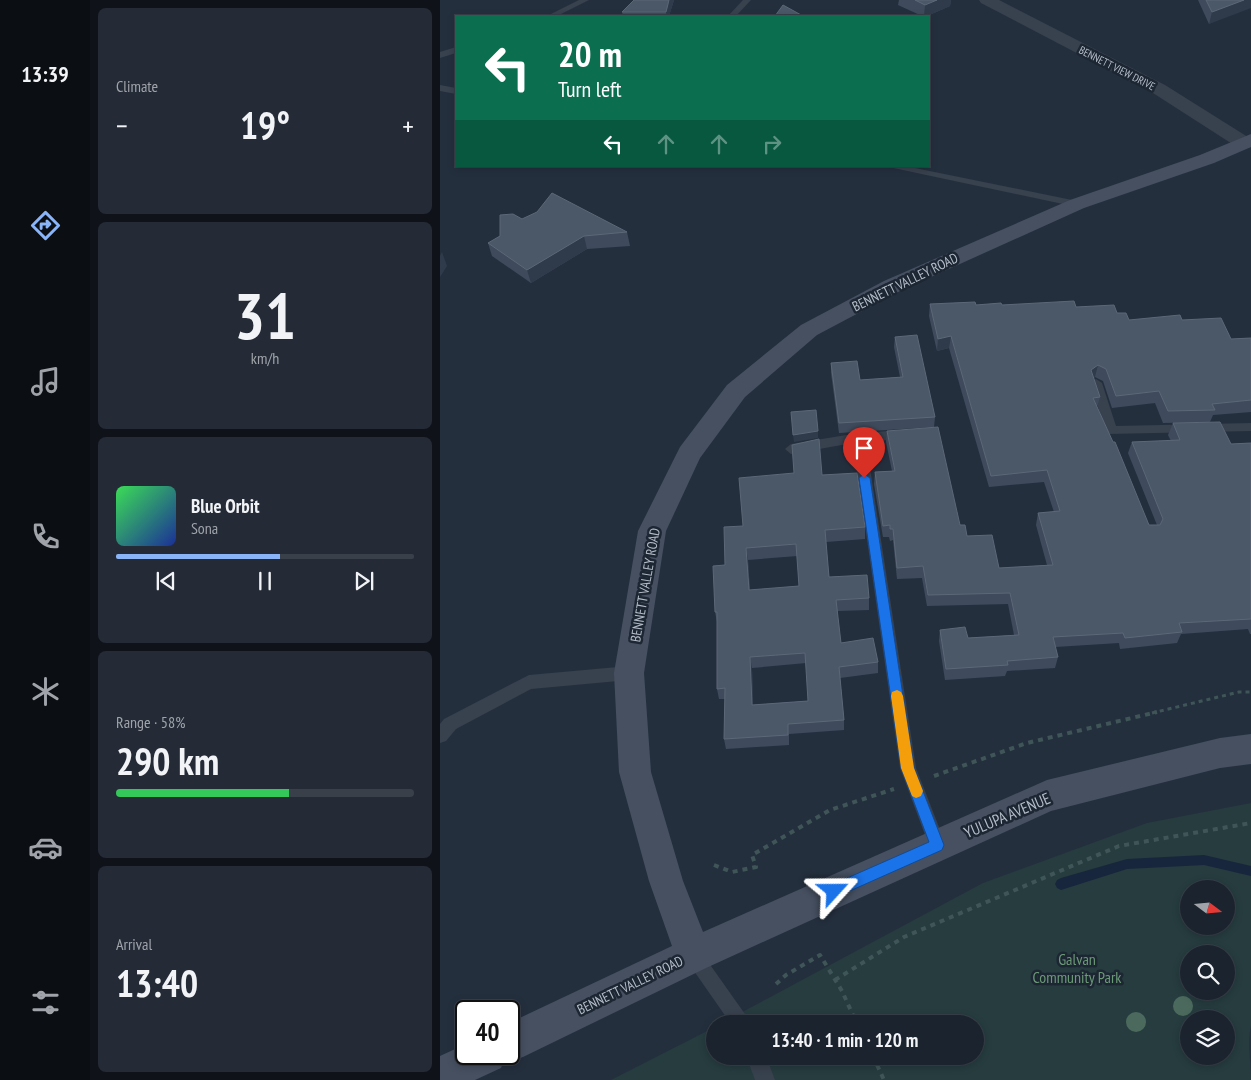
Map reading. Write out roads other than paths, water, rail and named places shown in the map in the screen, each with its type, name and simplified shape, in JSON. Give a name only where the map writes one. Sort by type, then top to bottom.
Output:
[{"type":"street","name":"BENNETT VIEW DRIVE","points":[[987,0],[1159,89],[1248,142]]},
{"type":"street","name":"BENNETT VALLEY ROAD","points":[[520,1038],[693,954],[666,881],[635,772],[630,673],[652,531],[689,454],[736,391],[809,330],[892,286],[1077,204],[1207,159],[1248,142]]},
{"type":"street","name":"YULUPA AVENUE","points":[[693,954],[1047,796],[1220,753],[1251,749]]},
{"type":"street","points":[[440,1076],[464,1065]]},
{"type":"lane","points":[[553,15],[585,0]]},
{"type":"lane","points":[[733,15],[747,0]]},
{"type":"lane","points":[[440,55],[455,50]]},
{"type":"lane","points":[[440,88],[455,90]]},
{"type":"lane","points":[[894,167],[1077,204]]},
{"type":"lane","points":[[1096,383],[1112,436],[1251,427]]},
{"type":"lane","points":[[791,448],[859,438],[915,435]]},
{"type":"lane","points":[[859,438],[908,768],[937,845]]},
{"type":"lane","points":[[440,736],[450,724],[529,682],[630,673]]},
{"type":"lane","points":[[693,954],[737,1015]]},
{"type":"lane","points":[[759,1065],[765,1080]]},
{"type":"waterway","points":[[1061,884],[1127,864],[1204,860],[1251,871]]},
{"type":"park label","name":"Galvan Community Park","points":[[1077,968]]}]
